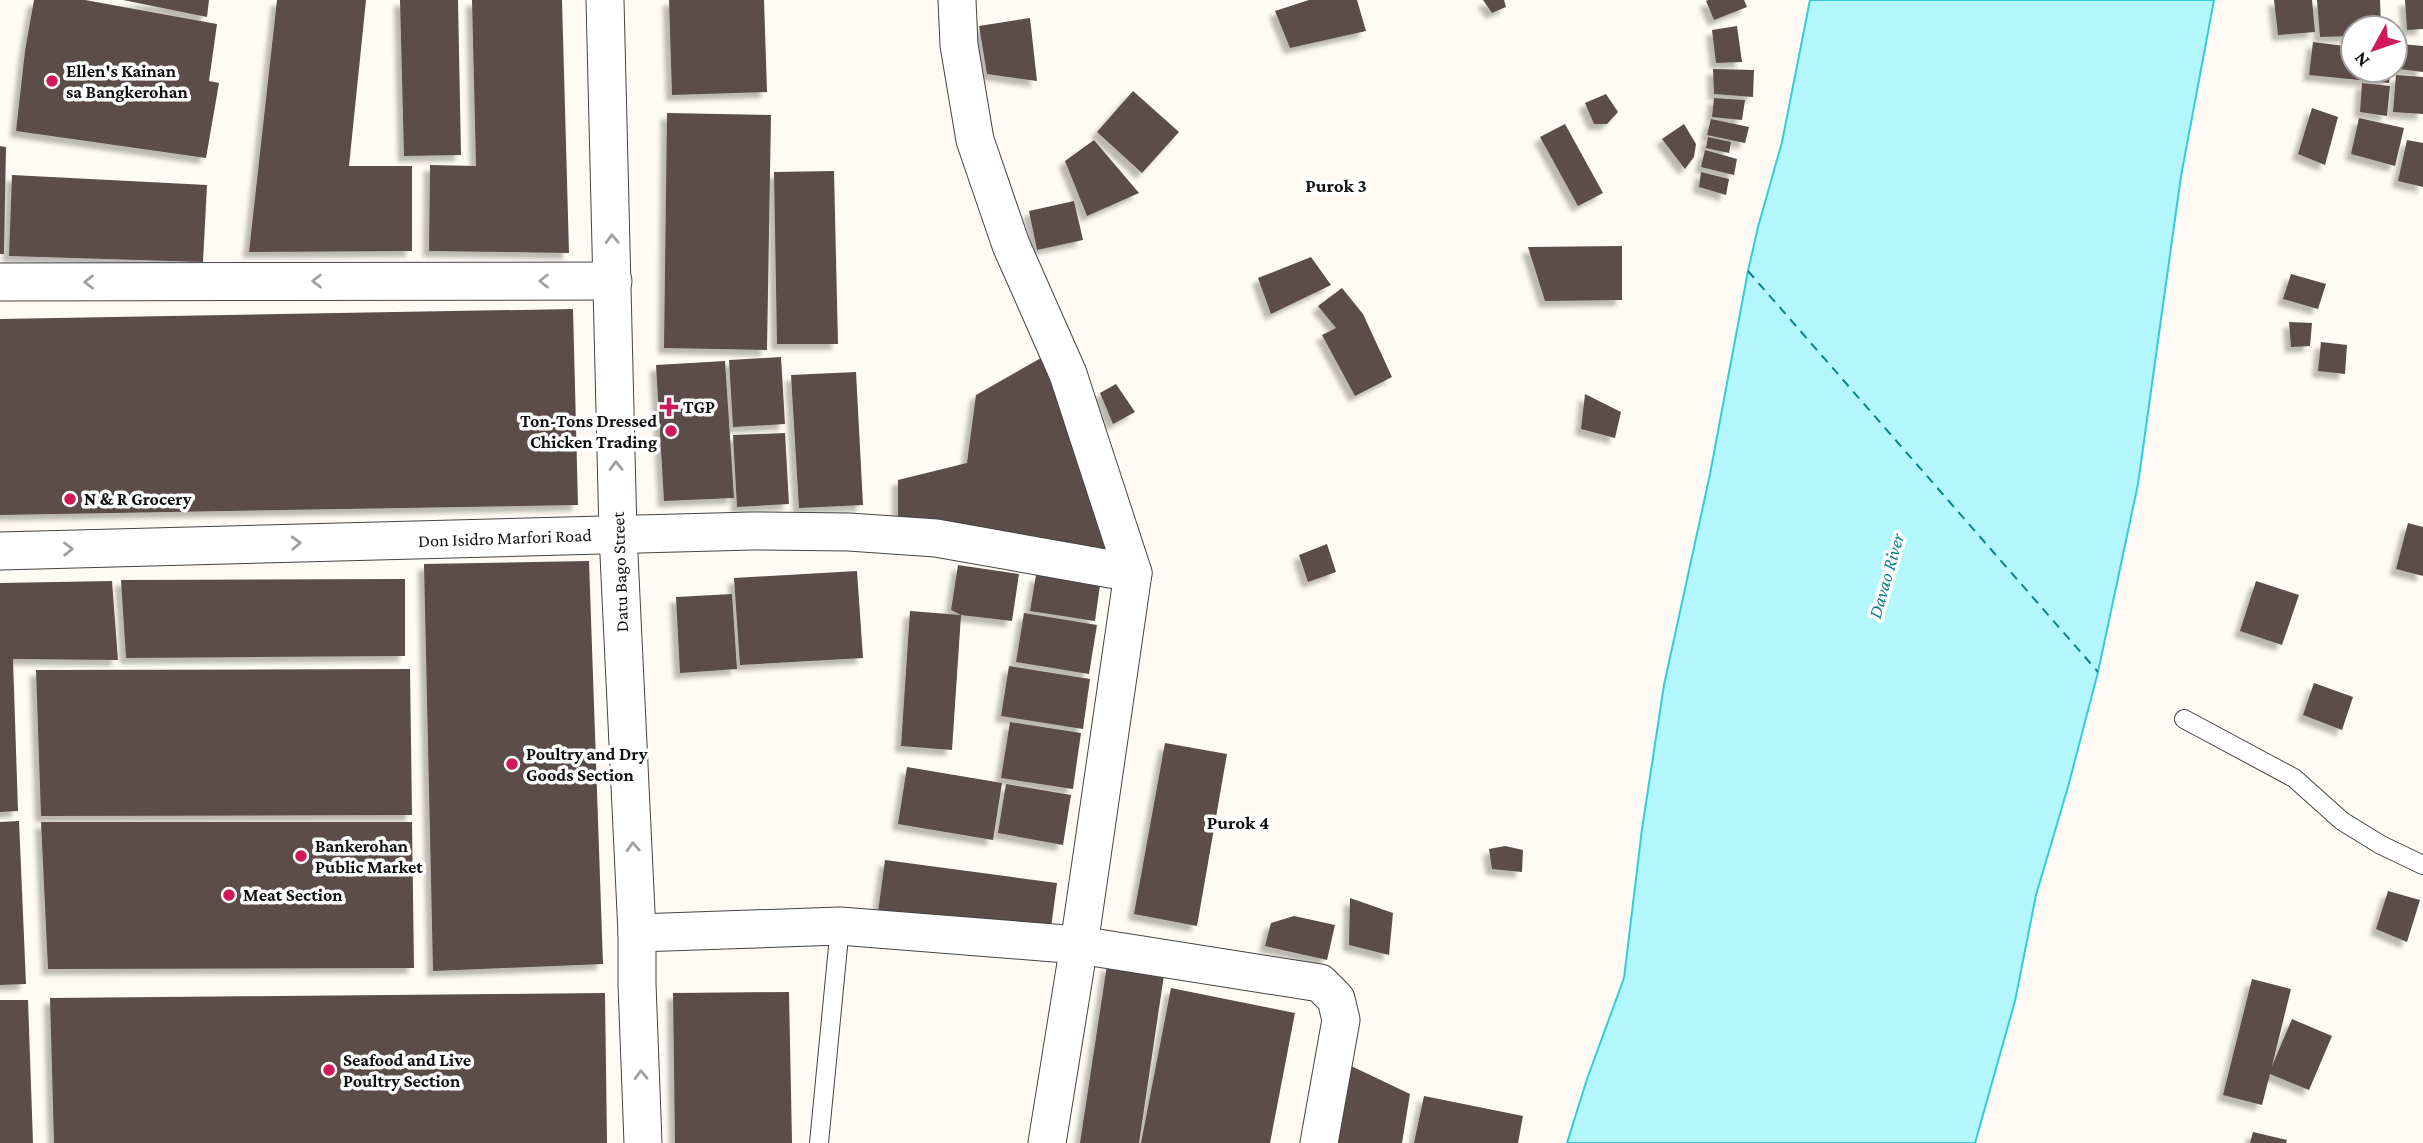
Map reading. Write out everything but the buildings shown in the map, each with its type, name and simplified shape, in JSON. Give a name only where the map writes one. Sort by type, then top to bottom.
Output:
[{"type":"street","name":"Datu Bago Street","points":[[605,0],[618,534],[637,933],[643,1143]]},
{"type":"street","points":[[957,0],[959,45],[975,140],[1012,244],[1068,374],[1133,573],[1079,945],[1047,1143]]},
{"type":"street","points":[[0,282],[613,281]]},
{"type":"street","name":"Don Isidro Marfori Road","points":[[0,551],[752,531],[849,532],[936,538],[1133,573]]},
{"type":"street","points":[[637,933],[840,926],[1079,945],[1320,984],[1330,990],[1336,999],[1341,1020],[1319,1143]]},
{"type":"lane","points":[[2183,719],[2294,778],[2342,821],[2381,845],[2423,865]]},
{"type":"lane","points":[[819,1143],[840,926]]},
{"type":"water","name":"Davao River","points":[[1810,0],[2214,0],[2181,176],[2138,484],[2098,672],[2036,895],[2015,1001],[1975,1143],[1567,1143],[1624,978],[1642,829],[1664,685],[1710,474],[1748,271],[1782,142]]},
{"type":"ferry route","points":[[1748,271],[2098,672]]},
{"type":"place","name":"Ellen's Kainan sa Bangkerohan","points":[[52,81]]},
{"type":"place","name":"TGP","points":[[669,407]]},
{"type":"place","name":"Ton-Tons Dressed Chicken Trading","points":[[671,431]]},
{"type":"place","name":"N & R Grocery","points":[[70,499]]},
{"type":"place","name":"Poultry and Dry Goods Section","points":[[512,764]]},
{"type":"place","name":"Bankerohan Public Market","points":[[301,856]]},
{"type":"place","name":"Meat Section","points":[[229,895]]},
{"type":"place","name":"Seafood and Live Poultry Section","points":[[329,1070]]},
{"type":"district","name":"Purok 3","points":[[1336,185]]},
{"type":"district","name":"Purok 4","points":[[1238,822]]}]
